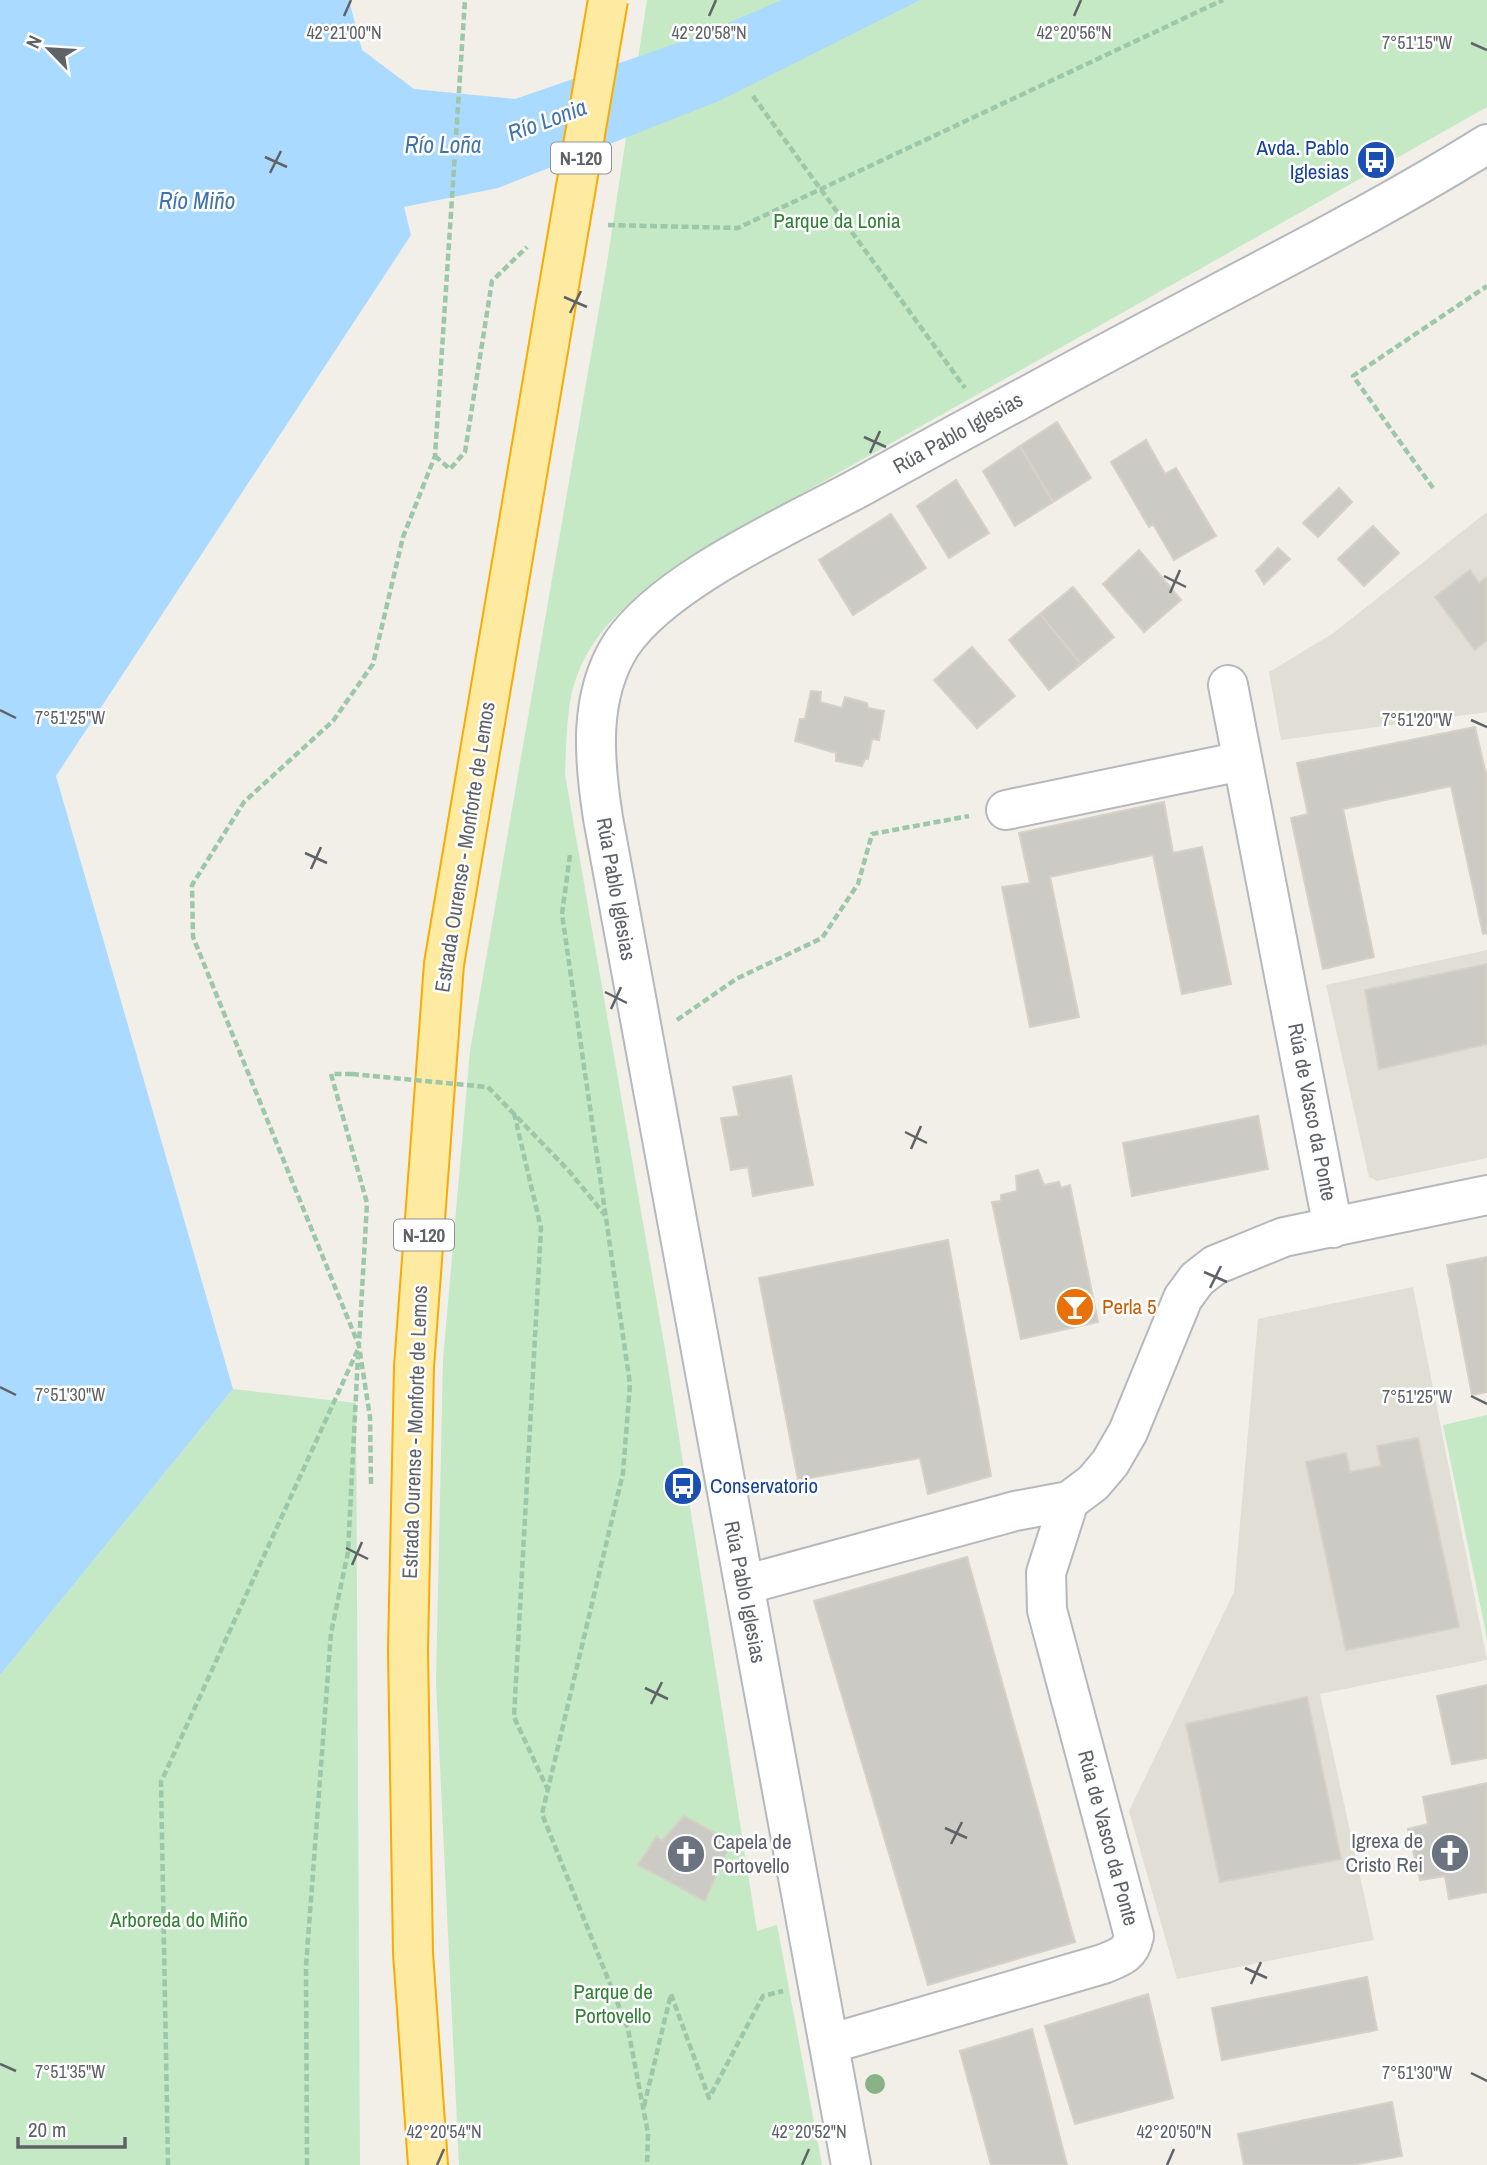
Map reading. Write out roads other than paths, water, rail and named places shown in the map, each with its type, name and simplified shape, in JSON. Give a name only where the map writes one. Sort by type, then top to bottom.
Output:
[{"type":"highway","name":"Estrada Ourense - Monforte de Lemos","points":[[428,2165],[413,1953],[408,1650],[414,1367],[444,964],[608,0]]},
{"type":"street","name":"Rúa Pablo Iglesias","points":[[851,2165],[601,808],[596,745],[600,693],[621,645],[665,599],[701,574],[986,417],[1417,188],[1487,144]]},
{"type":"street","name":"Rúa Pablo Iglesias","points":[[1417,188],[1487,172]]},
{"type":"street","name":"Rúa de Vasco da Ponte","points":[[744,1585],[1014,1511],[1069,1501],[1093,1483],[1110,1463],[1128,1432],[1174,1316],[1197,1279],[1215,1265],[1237,1254],[1284,1237],[1333,1228],[1228,685]]},
{"type":"street","points":[[1006,810],[1242,761]]},
{"type":"street","points":[[1333,1228],[1487,1195]]},
{"type":"street","name":"Rúa de Vasco da Ponte","points":[[829,2044],[1103,1964],[1124,1956],[1131,1948],[1134,1936],[1047,1610],[1046,1573],[1069,1501]]},
{"type":"water","name":"Río Miño","points":[[0,0],[349,0],[362,50],[414,89],[515,99],[695,37],[782,0],[920,0],[719,101],[498,188],[404,207],[411,235],[56,776],[233,1389],[0,1675]]},
{"type":"place","name":"Avda. Pablo Iglesias","points":[[1376,160]]},
{"type":"place","name":"Perla 5","points":[[1075,1307]]},
{"type":"place","name":"Conservatorio","points":[[683,1486]]},
{"type":"place","name":"Igrexa de Cristo Rei","points":[[1450,1853]]},
{"type":"place","name":"Capela de Portovello","points":[[686,1854]]},
{"type":"water label","name":"Río Lonia","points":[[547,120]]},
{"type":"water label","name":"Río Loña","points":[[443,145]]},
{"type":"park label","name":"Parque da Lonia","points":[[837,221]]},
{"type":"park label","name":"Arboreda do Miño","points":[[179,1920]]},
{"type":"park label","name":"Parque de Portovello","points":[[613,2004]]}]
